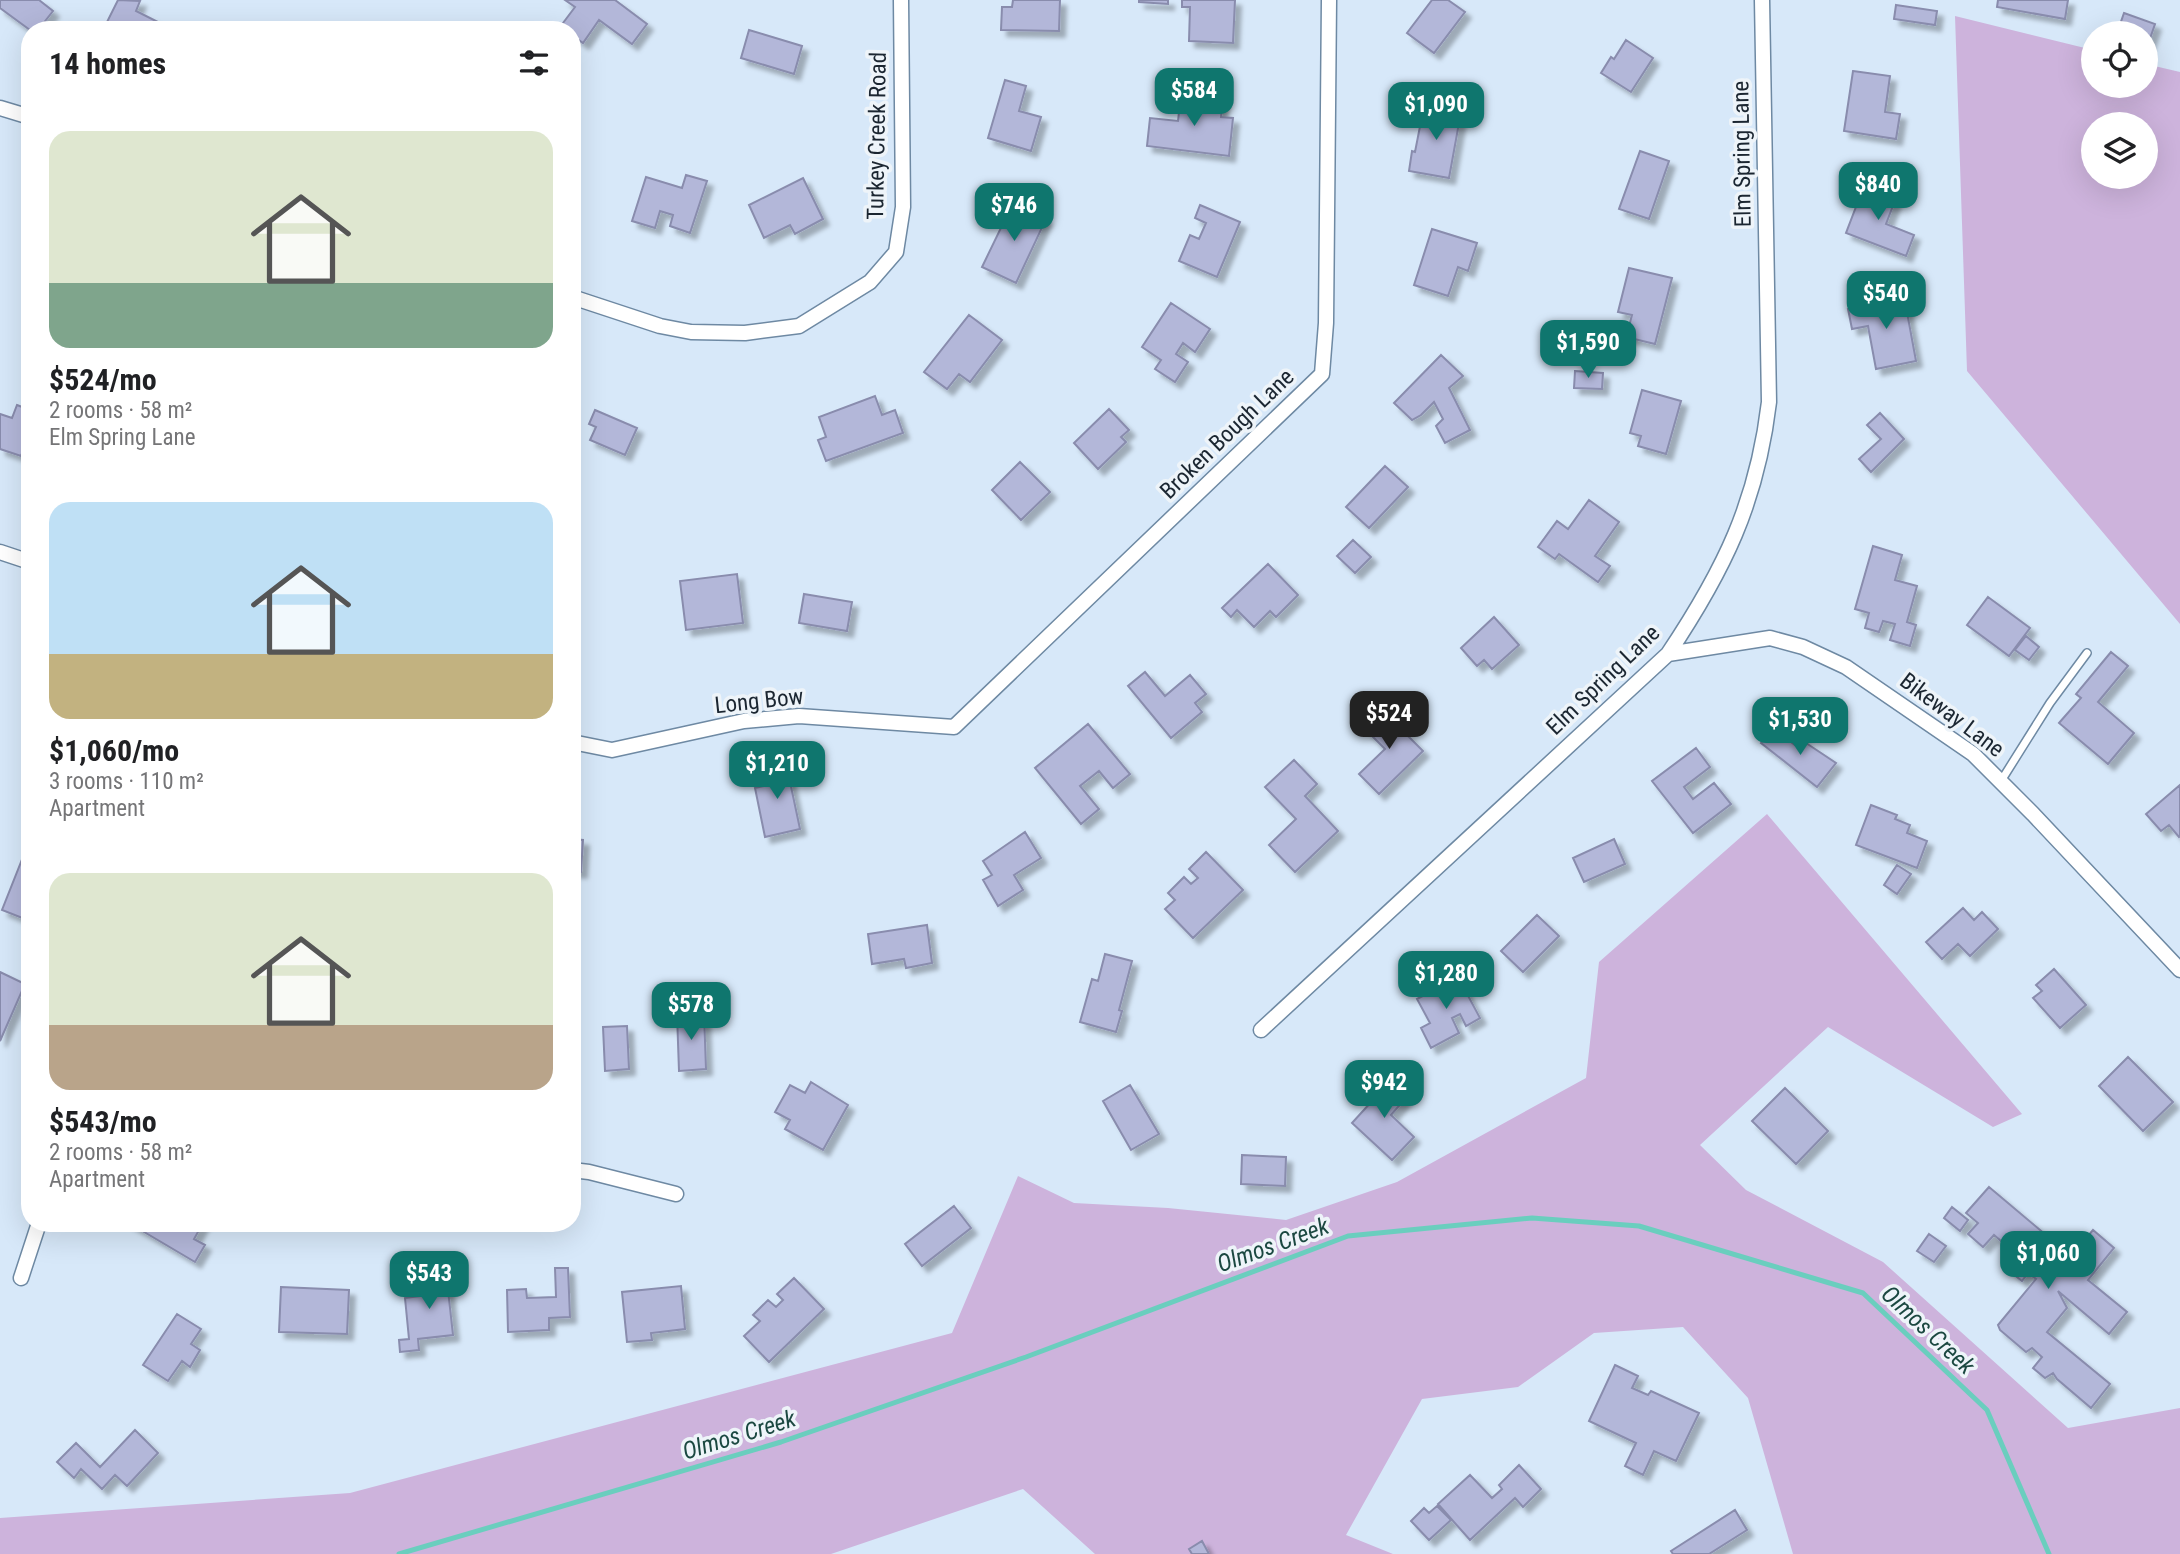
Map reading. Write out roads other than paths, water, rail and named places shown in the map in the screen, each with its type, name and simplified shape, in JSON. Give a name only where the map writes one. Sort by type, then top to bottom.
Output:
[{"type":"street","name":"Turkey Creek Road","points":[[581,300],[660,326],[691,332],[745,333],[799,326],[870,282],[896,252],[903,207],[901,0]]},
{"type":"street","name":"Broken Bough Lane","points":[[954,727],[1322,374],[1326,323],[1329,0]]},
{"type":"street","name":"Elm Spring Lane","points":[[1261,1030],[1668,654],[1702,603],[1740,527],[1764,444],[1769,402],[1762,0]]},
{"type":"street","points":[[0,107],[21,114]]},
{"type":"street","points":[[0,552],[21,559]]},
{"type":"street","name":"Bikeway Lane","points":[[1668,654],[1770,638],[1828,657],[1894,698],[1973,754],[2180,970]]},
{"type":"street","name":"Long Bow","points":[[581,744],[612,750],[744,722],[799,716],[954,727]]},
{"type":"street","points":[[581,1171],[676,1194]]},
{"type":"street","points":[[21,1278],[36,1232]]},
{"type":"lane","points":[[2000,781],[2050,703],[2087,653]]},
{"type":"waterway","name":"Olmos Creek","points":[[399,1554],[781,1442],[1026,1357],[1348,1236],[1532,1218],[1639,1226],[1863,1293],[1987,1410],[2049,1554]]}]
